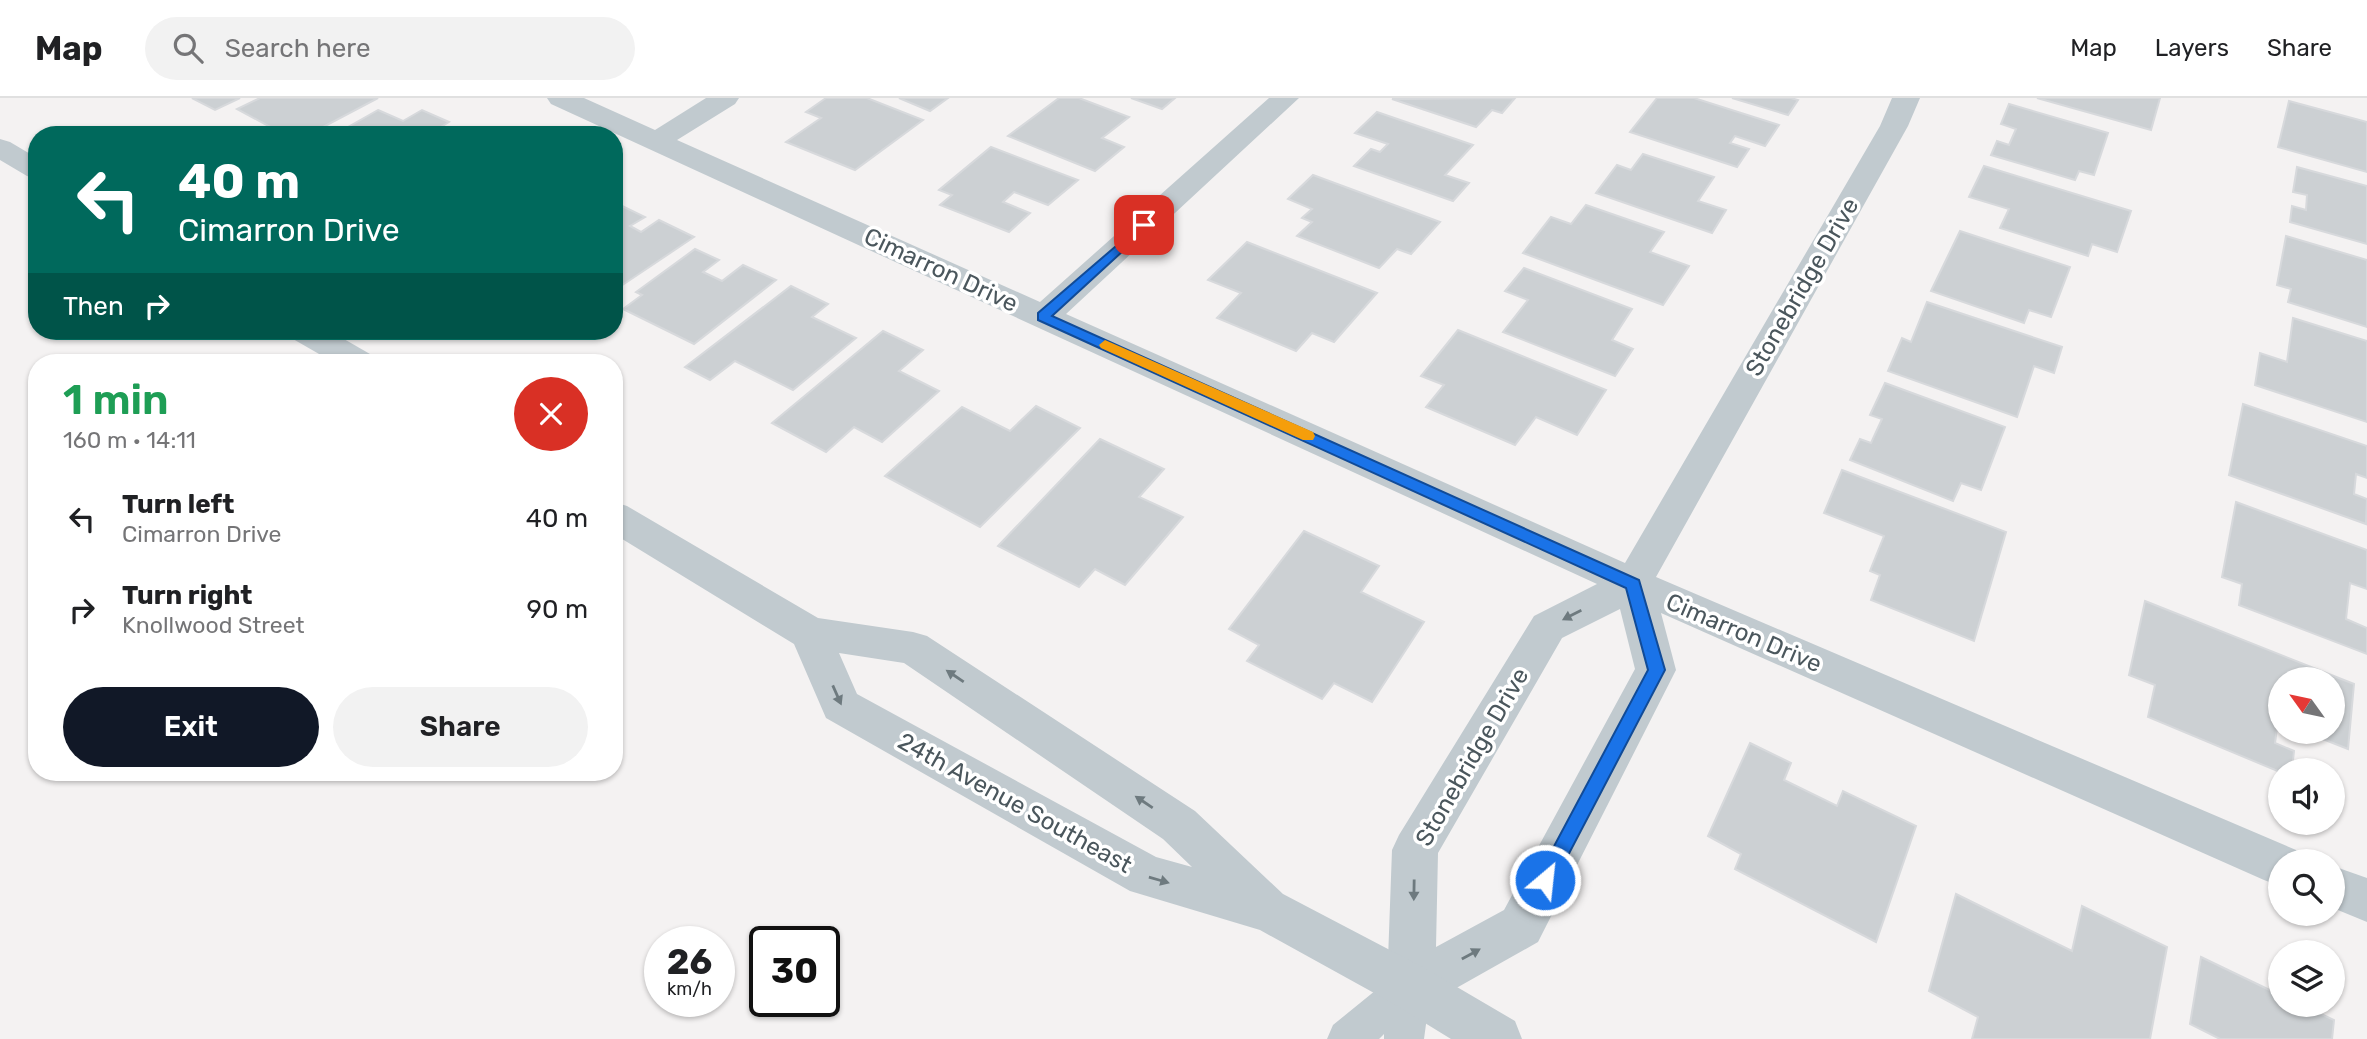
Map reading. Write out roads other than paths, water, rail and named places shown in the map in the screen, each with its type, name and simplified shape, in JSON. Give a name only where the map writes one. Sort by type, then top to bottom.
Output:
[{"type":"street","name":"Cimarron Drive","points":[[562,98],[1633,584],[2268,861]]},
{"type":"street","points":[[658,140],[726,98]]},
{"type":"street","points":[[1043,317],[1285,98]]},
{"type":"street","name":"Stonebridge Drive","points":[[1411,987],[1415,850],[1549,627],[1633,584],[1894,126],[1906,98]]},
{"type":"street","points":[[0,148],[28,165]]},
{"type":"street","points":[[320,340],[344,354]]},
{"type":"street","name":"24th Avenue Southeast","points":[[623,521],[810,633],[913,648],[1179,825],[1269,911]]},
{"type":"street","points":[[1411,987],[1521,926],[1656,670],[1633,584]]},
{"type":"street","name":"24th Avenue Southeast","points":[[810,633],[841,706],[1146,876],[1269,911],[1411,987],[1497,1039]]},
{"type":"street","points":[[2345,892],[2367,900]]},
{"type":"lane","points":[[1347,1039],[1411,987]]},
{"type":"lane","points":[[1404,1039],[1411,987]]}]
